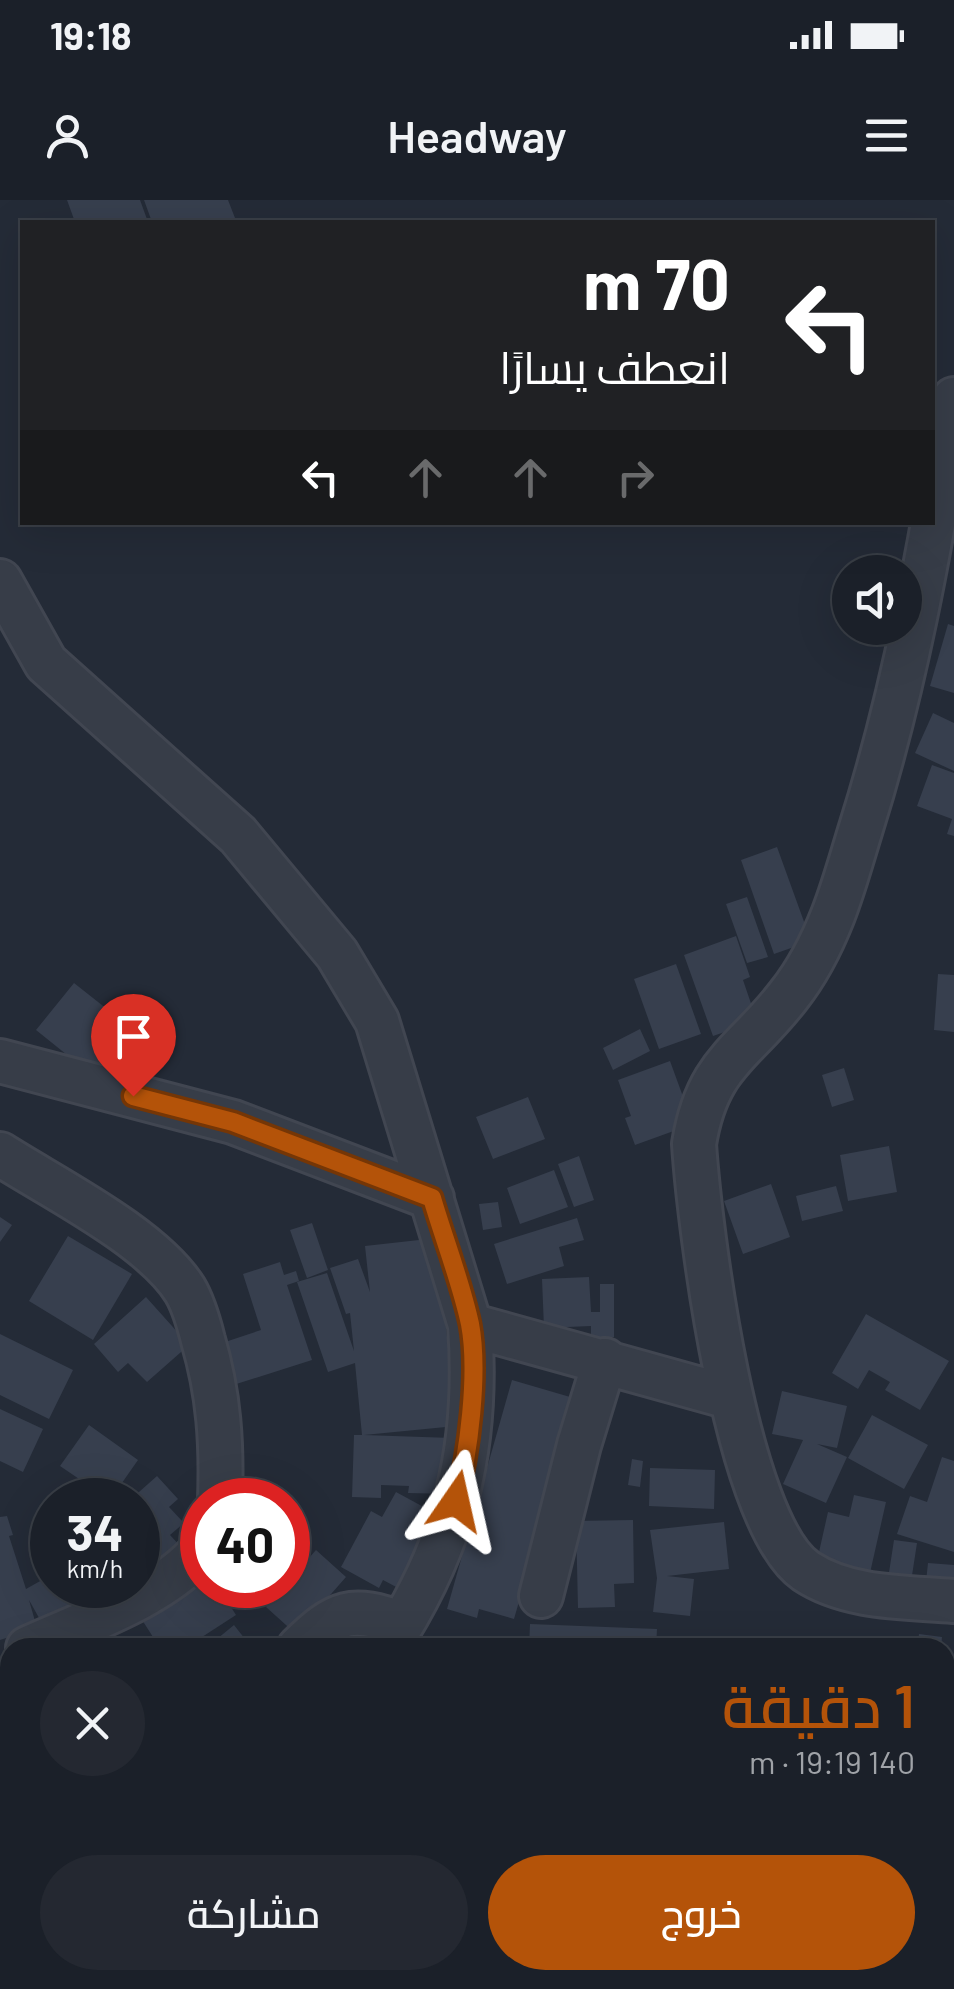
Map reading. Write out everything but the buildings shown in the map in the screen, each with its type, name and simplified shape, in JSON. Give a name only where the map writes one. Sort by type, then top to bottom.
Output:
[{"type":"street","points":[[935,515],[954,399]]},
{"type":"street","points":[[933,525],[906,668],[834,915],[808,969],[790,994],[719,1071],[699,1109],[694,1144],[696,1180],[730,1396],[776,1536],[806,1571],[838,1586],[954,1601]]},
{"type":"street","points":[[0,581],[46,662],[238,835],[337,954],[378,1021],[470,1325],[470,1403],[464,1473],[449,1530],[395,1636],[368,1613],[346,1614],[325,1623],[309,1638]]},
{"type":"street","points":[[0,1061],[233,1122],[432,1198]]},
{"type":"street","points":[[0,1154],[130,1237],[161,1262],[185,1290],[198,1320],[216,1389],[222,1442],[221,1478]]},
{"type":"street","points":[[470,1325],[730,1396]]},
{"type":"street","points":[[541,1596],[605,1360]]},
{"type":"street","points":[[50,1638],[162,1586],[180,1574]]},
{"type":"route","points":[[133,1096],[233,1122],[432,1198],[470,1325],[470,1418],[464,1473],[456,1501]]}]
